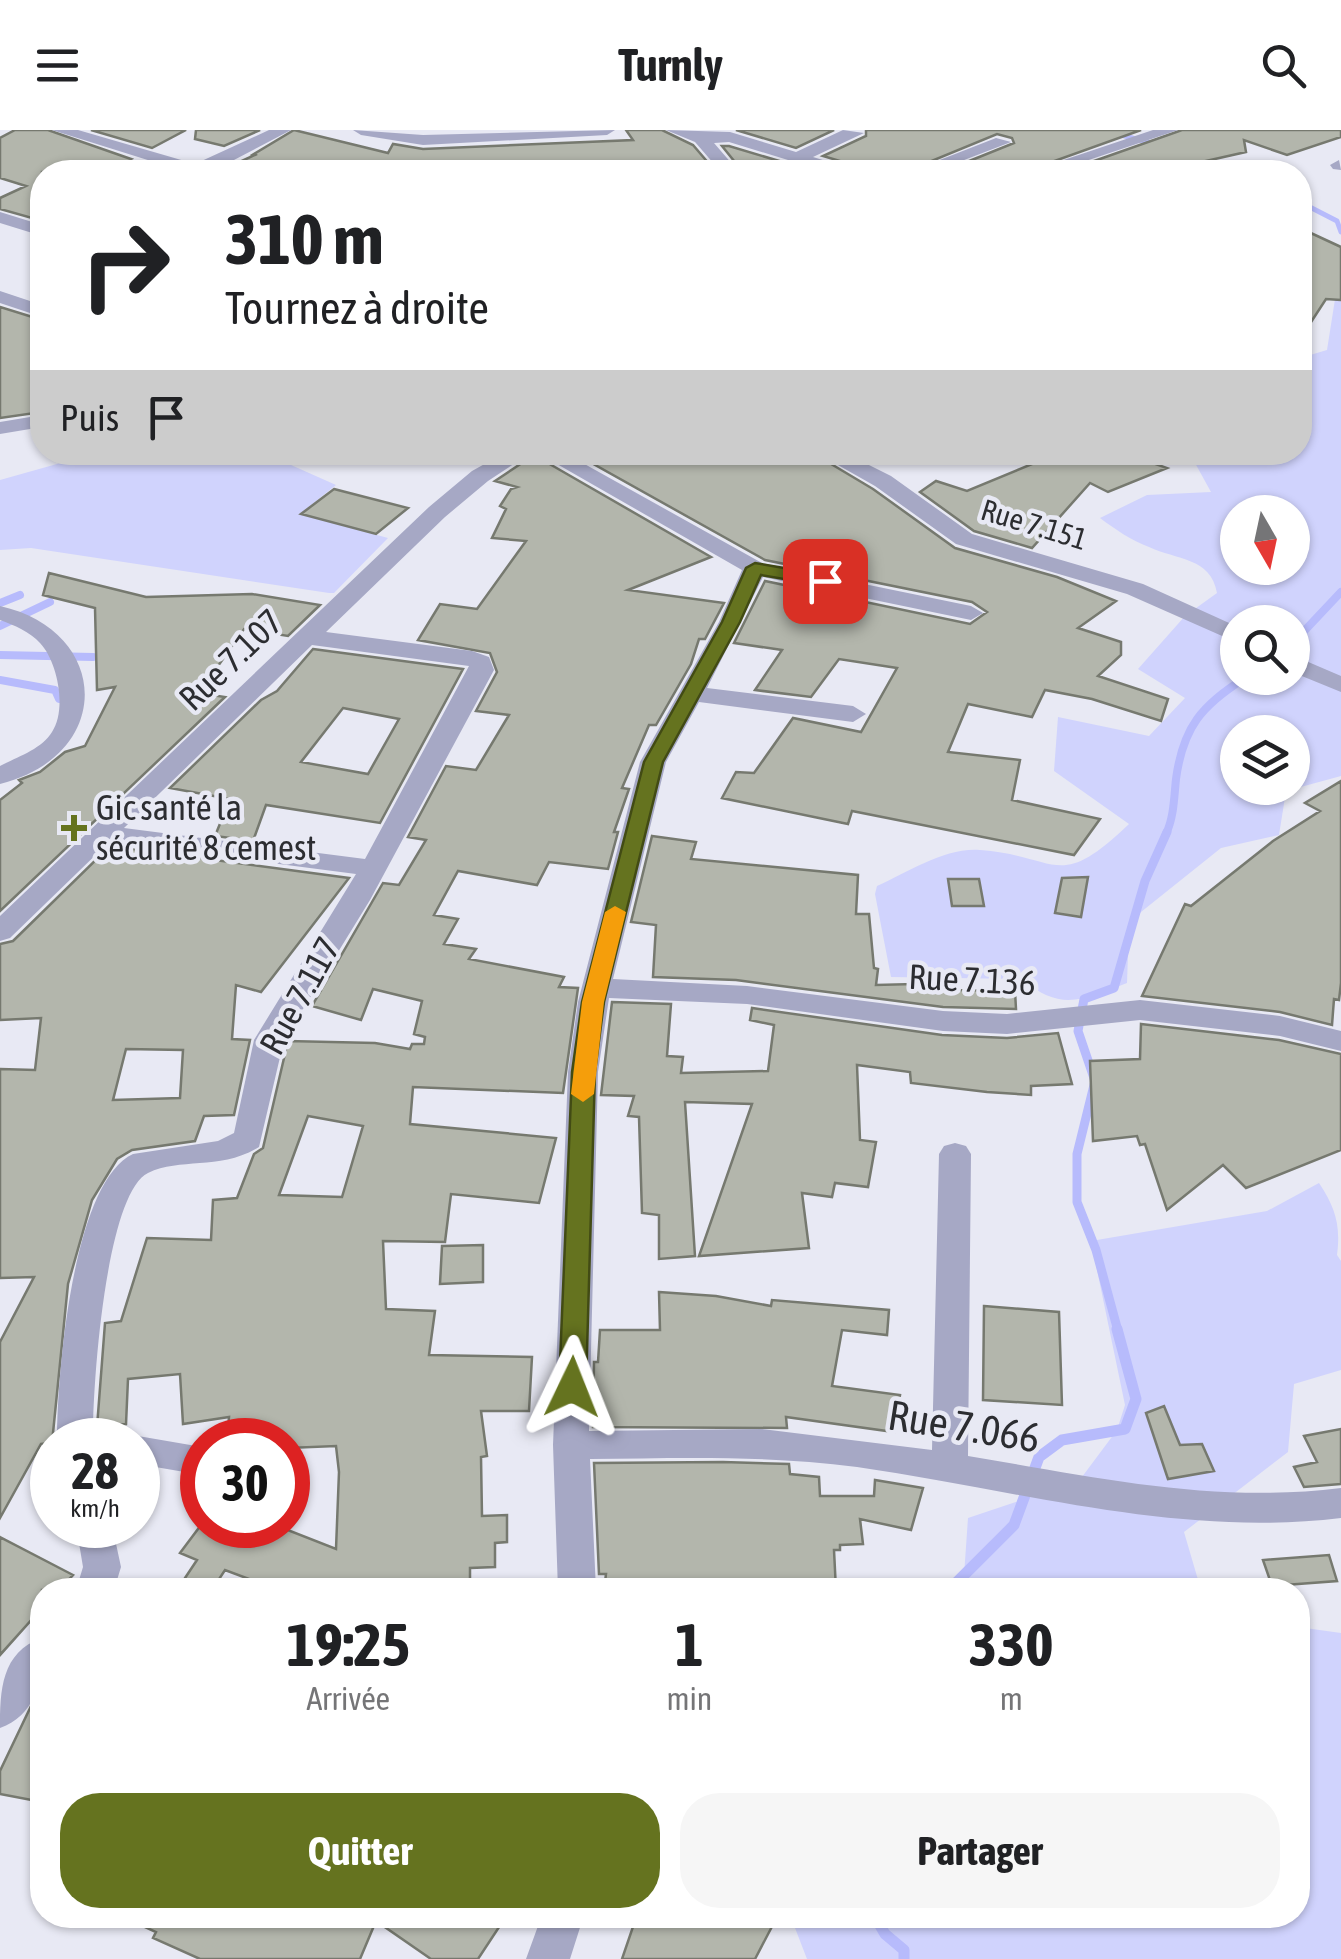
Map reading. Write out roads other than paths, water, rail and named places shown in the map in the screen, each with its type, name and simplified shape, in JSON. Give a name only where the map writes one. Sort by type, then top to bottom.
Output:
[{"type":"street","points":[[60,130],[162,160]]},
{"type":"street","points":[[222,160],[283,130]]},
{"type":"street","points":[[360,130],[423,140],[607,130]]},
{"type":"street","points":[[674,130],[701,138],[730,137],[756,130]]},
{"type":"street","points":[[796,158],[856,133],[850,130]]},
{"type":"street","points":[[1075,160],[1170,130]]},
{"type":"street","points":[[730,137],[803,160]]},
{"type":"street","points":[[701,138],[720,160]]},
{"type":"street","points":[[952,160],[1002,142]]},
{"type":"street","points":[[0,217],[30,226]]},
{"type":"street","points":[[0,242],[30,232]]},
{"type":"street","points":[[0,297],[30,307]]},
{"type":"street","points":[[0,428],[30,423]]},
{"type":"street","name":"Rue 7.107","points":[[0,932],[437,512],[499,465]]},
{"type":"street","points":[[569,465],[755,568],[971,613]]},
{"type":"street","name":"Rue 7.151","points":[[850,465],[883,481],[964,540],[1134,589],[1220,628]]},
{"type":"street","points":[[576,1578],[571,1445],[584,1072],[597,988],[654,762],[731,622],[755,568]]},
{"type":"street","points":[[0,613],[49,638],[61,658],[72,700],[65,733],[47,750],[0,776]]},
{"type":"street","name":"Rue 7.117","points":[[73,1418],[78,1342],[120,1176],[138,1164],[230,1150],[248,1139],[269,1040],[372,868],[482,670],[480,662],[472,658],[304,637]]},
{"type":"street","points":[[1310,670],[1341,685]]},
{"type":"street","points":[[691,693],[853,714]]},
{"type":"street","points":[[103,833],[372,868]]},
{"type":"street","name":"Rue 7.136","points":[[597,988],[747,994],[943,1021],[1007,1024],[1140,1010],[1280,1026],[1341,1042]]},
{"type":"street","points":[[950,1467],[955,1154]]},
{"type":"street","name":"Rue 7.066","points":[[571,1445],[761,1443],[950,1467],[1195,1508],[1244,1511],[1341,1503]]},
{"type":"street","points":[[98,1548],[102,1567],[99,1578]]},
{"type":"street","points":[[0,1711],[30,1670]]},
{"type":"street","points":[[548,1959],[559,1928]]},
{"type":"waterway","points":[[1103,130],[1158,145]]},
{"type":"waterway","points":[[1312,208],[1337,221],[1341,232]]},
{"type":"waterway","points":[[1310,625],[1341,592]]},
{"type":"waterway","points":[[0,603],[20,595]]},
{"type":"waterway","points":[[0,626],[50,602]]},
{"type":"waterway","points":[[0,655],[93,657]]},
{"type":"waterway","points":[[0,680],[55,690],[59,699],[70,698]]},
{"type":"waterway","points":[[1166,834],[1184,745],[1197,719],[1221,695]]},
{"type":"waterway","points":[[1118,1331],[1096,1250],[1077,1202],[1077,1154],[1095,1081],[1078,1031],[1084,999],[1114,988],[1145,881],[1167,832]]},
{"type":"waterway","points":[[961,1578],[1014,1525],[1039,1457],[1062,1440],[1125,1429],[1136,1399],[1117,1329]]},
{"type":"waterway","points":[[882,1928],[904,1950],[904,1959]]},
{"type":"place","name":"Gic santé la sécurité 8 cemest","points":[[74,828]]}]
